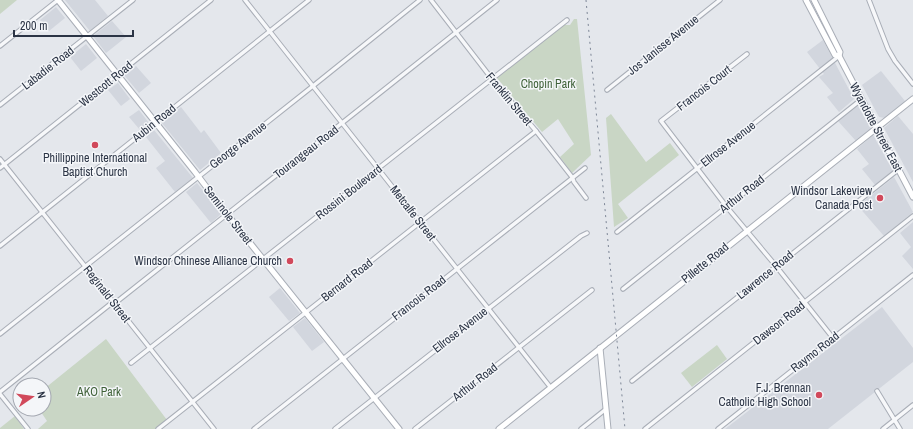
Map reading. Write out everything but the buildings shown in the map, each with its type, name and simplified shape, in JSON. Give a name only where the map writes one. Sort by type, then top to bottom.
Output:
[{"type":"street","name":"Seminole Street","points":[[58,0],[399,429]]},
{"type":"street","points":[[0,46],[58,0]]},
{"type":"street","name":"Labadie Road","points":[[0,105],[133,0]]},
{"type":"street","name":"Westcott Road","points":[[0,168],[211,0]]},
{"type":"street","name":"Metcalfe Street","points":[[245,0],[551,388]]},
{"type":"street","name":"Aubin Road","points":[[0,246],[309,0]]},
{"type":"street","name":"George Avenue","points":[[0,334],[420,0]]},
{"type":"street","name":"Franklin Street","points":[[431,0],[492,79],[536,131],[572,177],[586,198]]},
{"type":"street","name":"Tourangeau Road","points":[[0,393],[228,215],[497,0]]},
{"type":"street","name":"Jos Janisse Avenue","points":[[607,90],[720,0]]},
{"type":"street","name":"Wyandotte Street East","points":[[806,0],[835,55],[839,56]]},
{"type":"street","name":"Wyandotte Street East","points":[[814,0],[840,52],[839,56],[913,198]]},
{"type":"street","points":[[869,0],[888,49],[895,61],[913,84]]},
{"type":"street","name":"Rossini Boulevard","points":[[131,363],[567,20]]},
{"type":"street","name":"Francois Court","points":[[697,168],[661,121],[747,54]]},
{"type":"street","name":"Ellrose Avenue","points":[[617,232],[839,56]]},
{"type":"street","name":"Arthur Road","points":[[623,289],[862,99]]},
{"type":"street","name":"Pillette Road","points":[[499,429],[913,99]]},
{"type":"street","name":"Bernard Road","points":[[158,429],[536,131]]},
{"type":"street","name":"Reginald Street","points":[[0,159],[214,429]]},
{"type":"street","name":"Francois Road","points":[[254,429],[585,168]]},
{"type":"street","points":[[697,168],[833,338]]},
{"type":"street","name":"Lawrence Road","points":[[632,381],[898,170]]},
{"type":"street","name":"Dawson Road","points":[[645,429],[913,216]]},
{"type":"street","name":"Ellrose Avenue","points":[[335,429],[488,308],[581,236],[587,233]]},
{"type":"street","name":"Raymo Road","points":[[718,429],[913,275]]},
{"type":"street","name":"Arthur Road","points":[[415,429],[592,290]]},
{"type":"street","points":[[600,348],[608,429]]},
{"type":"street","points":[[877,391],[900,429]]},
{"type":"street","points":[[0,393],[28,429]]},
{"type":"street","points":[[883,429],[913,405]]},
{"type":"street","points":[[581,429],[606,409]]},
{"type":"shaded area","points":[[65,0],[95,0],[108,16],[90,31]]},
{"type":"shaded area","points":[[56,7],[65,18],[49,31],[40,20]]},
{"type":"shaded area","points":[[112,21],[126,37],[106,53],[93,36]]},
{"type":"shaded area","points":[[823,40],[854,99],[839,112],[827,97],[833,93],[819,77],[824,74],[807,52]]},
{"type":"shaded area","points":[[86,44],[97,58],[81,71],[70,57]]},
{"type":"shaded area","points":[[136,66],[151,83],[139,93],[124,75]]},
{"type":"shaded area","points":[[881,71],[905,101],[885,118],[879,117],[862,85]]},
{"type":"shaded area","points":[[118,83],[130,99],[121,106],[108,90]]},
{"type":"shaded area","points":[[858,106],[871,129],[856,141],[838,121]]},
{"type":"shaded area","points":[[181,107],[201,133],[204,130],[221,153],[200,170],[162,123]]},
{"type":"shaded area","points":[[139,110],[149,123],[140,130],[129,117]]},
{"type":"shaded area","points":[[898,116],[913,134],[913,182],[884,128]]},
{"type":"shaded area","points":[[154,130],[193,178],[175,192],[156,168],[165,161],[146,137]]},
{"type":"shaded area","points":[[873,135],[893,171],[875,185],[862,169],[869,164],[857,149]]},
{"type":"shaded area","points":[[894,177],[913,212],[884,236],[858,206]]},
{"type":"shaded area","points":[[197,183],[221,214],[211,223],[186,192]]},
{"type":"shaded area","points":[[913,222],[913,269],[902,256],[911,247],[900,233]]},
{"type":"shaded area","points":[[280,288],[300,313],[289,321],[269,297]]},
{"type":"shaded area","name":"F.J. Brennan Catholic High School","points":[[882,307],[913,348],[913,362],[828,429],[725,429]]},
{"type":"shaded area","points":[[305,318],[324,342],[312,351],[293,327]]},
{"type":"green space","points":[[0,0],[17,0],[0,14]]},
{"type":"green space","name":"Chopin Park","points":[[574,19],[577,19],[591,155],[572,173],[560,157],[574,144],[558,119],[542,132],[497,78],[564,25],[570,25]]},
{"type":"green space","points":[[611,114],[646,162],[670,143],[679,155],[618,204],[628,218],[614,227],[606,118]]},
{"type":"green space","name":"AKO Park","points":[[106,339],[167,420],[156,429],[38,429],[47,421],[44,417],[52,417],[52,383]]},
{"type":"green space","points":[[717,345],[727,359],[692,387],[681,373]]},
{"type":"green space","points":[[16,417],[24,429],[0,429]]},
{"type":"railway","points":[[586,0],[625,429]]},
{"type":"place","name":"Phillippine International Baptist Church","points":[[95,145]]},
{"type":"place","name":"Windsor Lakeview Canada Post","points":[[880,198]]},
{"type":"place","name":"Windsor Chinese Alliance Church","points":[[290,261]]},
{"type":"place","name":"F.J. Brennan Catholic High School","points":[[819,395]]}]
